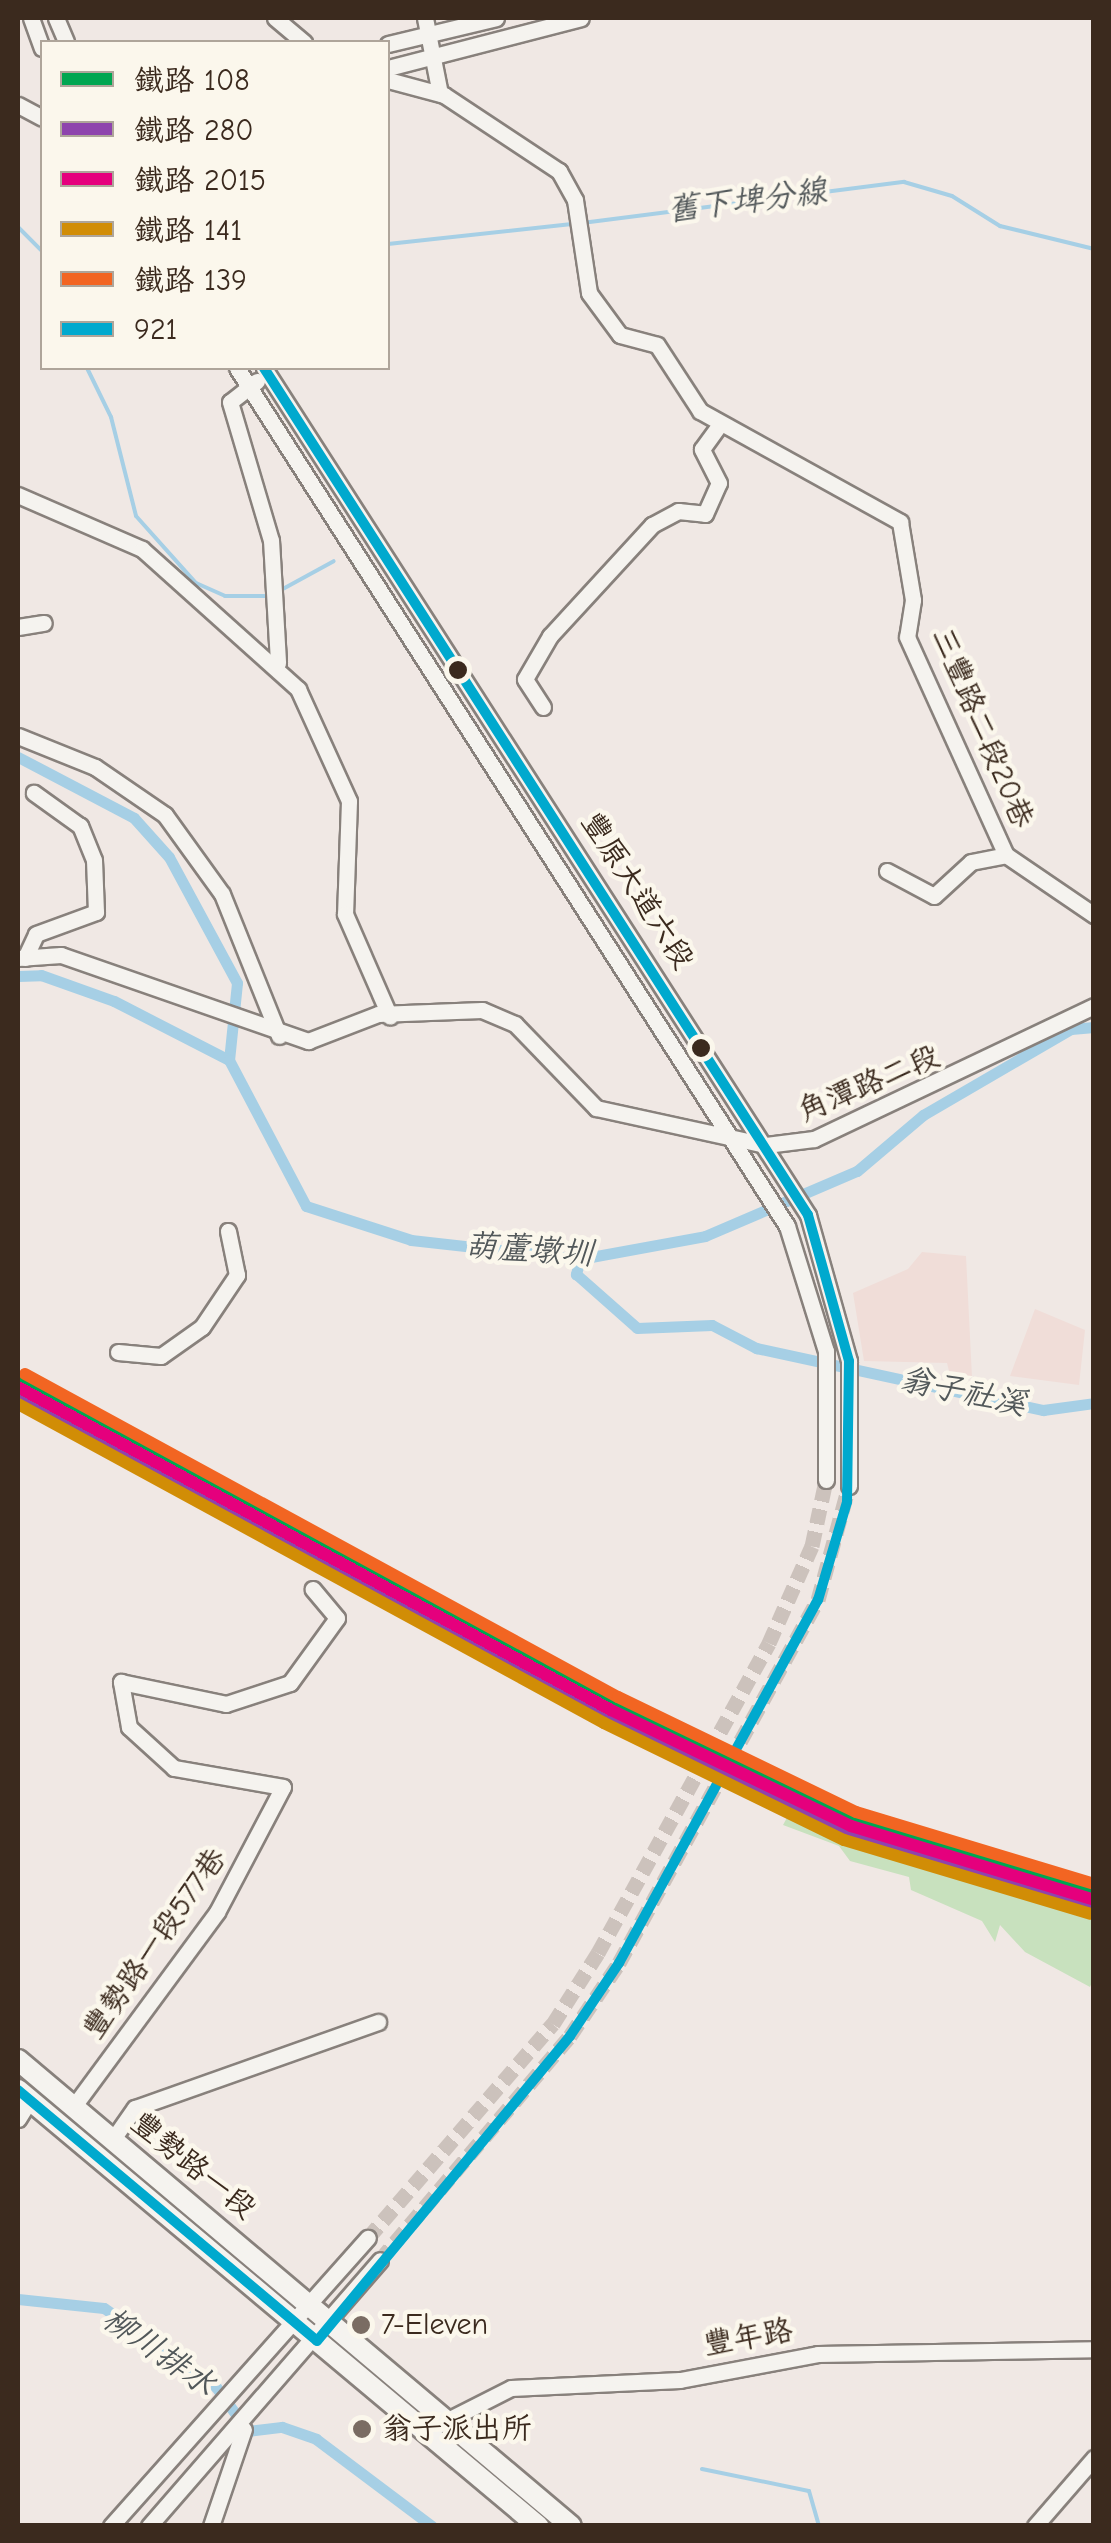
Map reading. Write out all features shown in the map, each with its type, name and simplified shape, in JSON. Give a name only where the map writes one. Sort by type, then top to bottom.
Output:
[{"type":"main road","name":"豐勢路一段","points":[[18,2060],[332,2318],[571,2526]]},
{"type":"main road","name":"豐勢路一段","points":[[24,2095],[538,2526]]},
{"type":"street","points":[[31,18],[40,43]]},
{"type":"street","points":[[275,18],[302,40]]},
{"type":"street","points":[[425,18],[437,55],[440,94]]},
{"type":"street","points":[[390,44],[496,18]]},
{"type":"street","points":[[390,67],[582,18]]},
{"type":"street","name":"三豐路二段20巷","points":[[390,81],[440,94],[560,171],[597,305],[620,334],[657,345],[690,403],[720,424],[900,522],[912,600],[906,636],[1006,855],[1094,915]]},
{"type":"street","points":[[18,105],[40,117]]},
{"type":"street","name":"豐原大道六段","points":[[238,370],[732,1135],[786,1226],[826,1352],[830,1442],[826,1480]]},
{"type":"street","points":[[266,371],[230,402],[272,540],[278,663],[350,801],[345,914],[390,1017]]},
{"type":"street","name":"豐原大道六段","points":[[266,371],[807,1213],[849,1361],[849,1486]]},
{"type":"street","points":[[543,707],[525,679],[550,636],[652,526],[678,511],[705,514],[718,483],[702,449],[720,424]]},
{"type":"street","points":[[18,495],[25,507],[142,549],[224,630],[278,663]]},
{"type":"street","points":[[18,628],[44,623]]},
{"type":"street","points":[[18,736],[95,767],[165,815],[222,894],[275,1035]]},
{"type":"street","points":[[21,958],[36,934],[96,912],[80,826],[34,794]]},
{"type":"street","points":[[887,871],[934,896],[971,862],[1006,855]]},
{"type":"street","points":[[21,958],[61,955],[275,1035]]},
{"type":"street","name":"角潭路二段","points":[[275,1035],[308,1042],[390,1017],[493,1013],[596,1108],[766,1145],[814,1139],[1094,1006]]},
{"type":"street","points":[[118,1352],[160,1356],[202,1327],[237,1275],[228,1231]]},
{"type":"street","name":"豐勢路一段577巷","points":[[74,2106],[217,1912],[282,1787],[174,1768],[129,1727],[121,1682],[226,1704],[290,1683],[337,1618],[313,1589]]},
{"type":"street","points":[[113,2139],[135,2108],[378,2022]]},
{"type":"street","points":[[18,2119],[24,2095]]},
{"type":"street","points":[[111,2526],[298,2322],[368,2238]]},
{"type":"street","points":[[132,2506],[146,2526],[247,2421],[380,2260]]},
{"type":"street","name":"豐年路","points":[[425,2430],[447,2421],[474,2399],[511,2388],[680,2380],[818,2354],[1094,2349]]},
{"type":"street","points":[[212,2526],[247,2421]]},
{"type":"street","points":[[1035,2526],[1094,2458]]},
{"type":"shaded area","points":[[922,1252],[966,1256],[972,1377],[950,1375],[947,1363],[864,1361],[853,1293],[908,1269]]},
{"type":"shaded area","points":[[1035,1309],[1085,1330],[1079,1385],[1010,1376]]},
{"type":"green space","points":[[790,1812],[1019,1896],[1093,1912],[1090,1987],[1025,1952],[1000,1925],[995,1942],[982,1921],[911,1890],[909,1877],[850,1861],[839,1846],[783,1825]]},
{"type":"waterway","name":"舊下埤分線","points":[[582,223],[904,182],[952,196],[1000,226],[1094,249]]},
{"type":"waterway","name":"舊下埤分線","points":[[390,244],[572,224]]},
{"type":"waterway","points":[[18,227],[40,249]]},
{"type":"waterway","points":[[88,370],[111,417],[136,516],[196,583],[225,596],[268,596]]},
{"type":"waterway","points":[[281,590],[334,561]]},
{"type":"waterway","points":[[18,757],[134,818],[169,857],[237,983],[229,1060]]},
{"type":"waterway","name":"葫蘆墩圳","points":[[18,976],[41,975],[114,1001],[229,1060],[306,1206],[411,1240],[580,1259],[705,1236],[857,1171],[923,1115],[1071,1029],[1094,1027]]},
{"type":"waterway","name":"翁子社溪","points":[[580,1259],[576,1274],[637,1328],[712,1325],[756,1348],[1043,1410],[1094,1403]]},
{"type":"waterway","name":"柳川排水","points":[[18,2299],[104,2308],[216,2387],[248,2431],[282,2427],[316,2439],[432,2526]]},
{"type":"waterway","points":[[702,2469],[809,2491],[819,2526]]},
{"type":"tunnel","points":[[368,2238],[553,2024],[598,1953],[769,1643],[812,1546],[826,1480]]},
{"type":"tunnel","points":[[380,2260],[570,2036],[619,1963],[818,1600],[849,1486]]},
{"type":"rail line","name":"139","points":[[25,1374],[618,1697],[856,1812],[1094,1884]]},
{"type":"rail line","name":"108","points":[[18,1377],[497,1640],[861,1823],[1094,1893]]},
{"type":"rail line","name":"2015","points":[[18,1387],[611,1710],[851,1826],[1094,1900]]},
{"type":"rail line","name":"280","points":[[18,1394],[490,1653],[854,1836],[1090,1907]]},
{"type":"rail line","name":"141","points":[[18,1404],[604,1723],[844,1840],[1090,1914]]},
{"type":"transit line","name":"921","points":[[18,2090],[317,2341],[570,2036],[619,1963],[818,1600],[847,1502],[849,1361],[808,1215],[265,370]]},
{"type":"place","name":"7-Eleven","points":[[361,2325]]},
{"type":"place","name":"翁子派出所","points":[[362,2429]]}]
